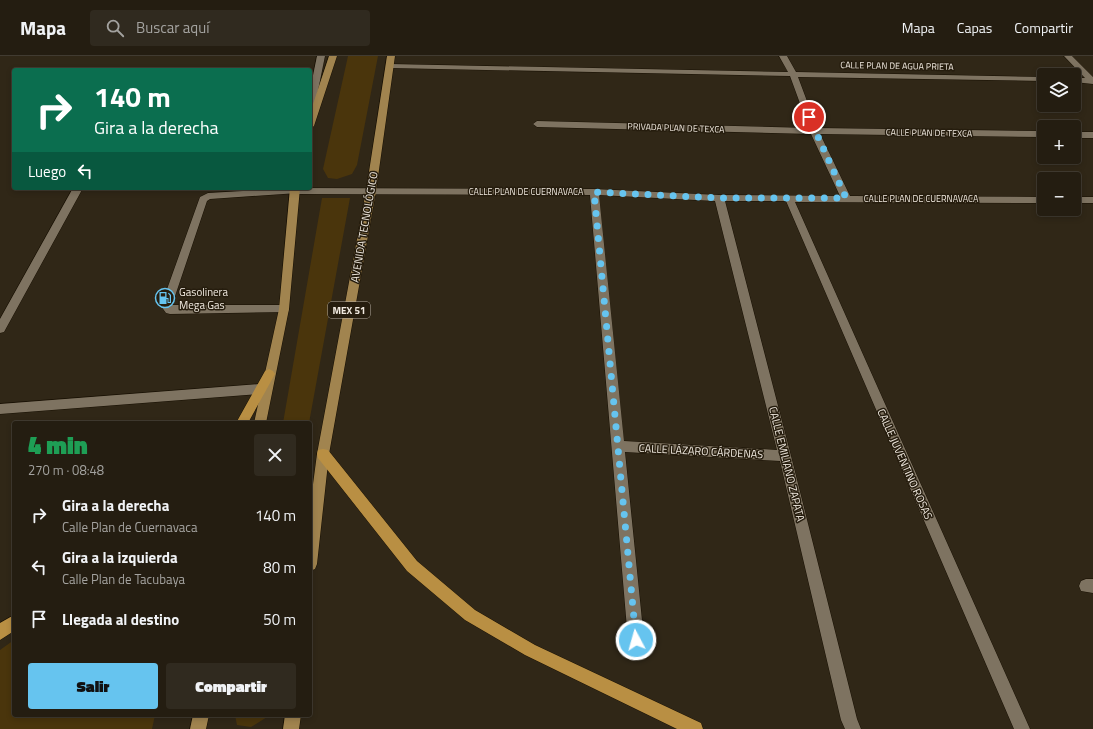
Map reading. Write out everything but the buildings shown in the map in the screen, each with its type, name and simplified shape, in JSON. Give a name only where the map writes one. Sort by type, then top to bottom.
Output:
[{"type":"highway","points":[[243,421],[260,389],[270,374]]},
{"type":"highway","points":[[323,454],[412,566],[470,615],[530,650],[695,729]]},
{"type":"highway","points":[[0,632],[12,623]]},
{"type":"main road","points":[[312,120],[333,56]]},
{"type":"main road","name":"AVENIDA TECNOLÓGICO","points":[[312,547],[323,454],[371,191],[389,59]]},
{"type":"main road","points":[[260,421],[284,309],[295,190]]},
{"type":"main road","points":[[198,729],[201,717]]},
{"type":"main road","points":[[291,729],[293,717]]},
{"type":"street","points":[[312,100],[321,56]]},
{"type":"street","points":[[783,56],[793,74],[814,131],[846,198]]},
{"type":"street","points":[[1068,56],[1093,81]]},
{"type":"street","name":"CALLE PLAN DE AGUA PRIETA","points":[[389,59],[793,74],[1037,79]]},
{"type":"street","points":[[1081,80],[1093,81]]},
{"type":"street","name":"PRIVADA PLAN DE TEXCA","points":[[538,124],[814,131]]},
{"type":"street","name":"CALLE PLAN DE TEXCA","points":[[814,131],[1037,134]]},
{"type":"street","points":[[1081,135],[1093,135]]},
{"type":"street","name":"CALLE PLAN DE CUERNAVACA","points":[[312,189],[594,192],[719,198],[1037,200]]},
{"type":"street","points":[[0,329],[77,190]]},
{"type":"street","name":"CALLE PLAN DE CUERNAVACA","points":[[283,190],[208,196],[203,199],[166,306],[170,310],[284,309]]},
{"type":"street","points":[[594,192],[636,640]]},
{"type":"street","name":"CALLE EMILIANO ZAPATA","points":[[719,198],[785,456],[847,713],[853,729]]},
{"type":"street","name":"CALLE JUVENTINO ROSAS","points":[[789,198],[1022,729]]},
{"type":"street","points":[[1081,200],[1093,200]]},
{"type":"street","points":[[0,409],[260,389]]},
{"type":"street","name":"CALLE LÁZARO CÁRDENAS","points":[[617,446],[785,456]]},
{"type":"shaded area","points":[[348,56],[378,56],[357,165],[352,174],[337,179],[328,178],[323,169]]},
{"type":"shaded area","points":[[322,198],[350,198],[309,421],[283,421]]},
{"type":"shaded area","points":[[12,641],[12,717],[155,717],[152,729],[0,729],[0,650]]},
{"type":"shaded area","points":[[235,717],[267,717],[251,727],[237,725]]},
{"type":"place","name":"Gasolinera Mega Gas","points":[[165,298]]},
{"type":"route","points":[[636,640],[594,192],[719,198],[846,198],[814,131],[809,117]]}]
